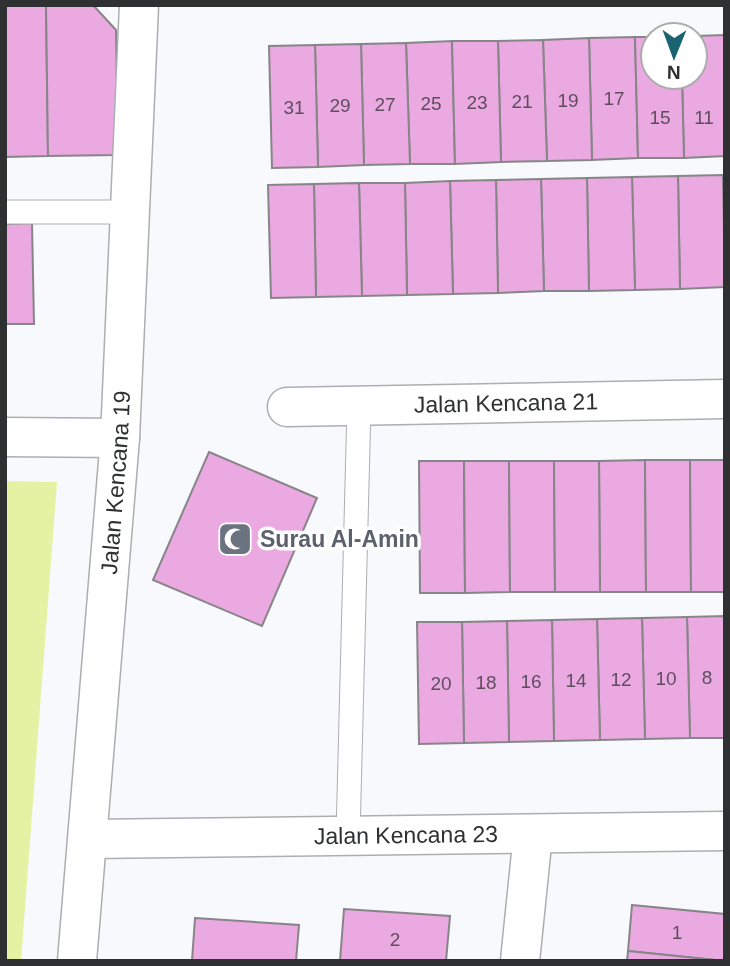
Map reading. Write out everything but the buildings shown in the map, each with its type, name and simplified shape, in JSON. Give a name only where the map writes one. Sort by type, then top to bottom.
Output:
[{"type":"street","name":"Jalan Kencana 19","points":[[77,961],[120,438],[139,5]]},
{"type":"street","name":"Jalan Kencana 21","points":[[287,407],[725,399]]},
{"type":"street","points":[[5,437],[120,438]]},
{"type":"street","name":"Jalan Kencana 23","points":[[88,839],[725,831]]},
{"type":"street","points":[[520,961],[533,834]]},
{"type":"lane","points":[[5,212],[130,212]]},
{"type":"lane","points":[[348,836],[359,406]]},
{"type":"green space","points":[[5,481],[57,482],[21,961],[5,961]]},
{"type":"place","name":"Surau Al-Amin","points":[[235,539]]}]
